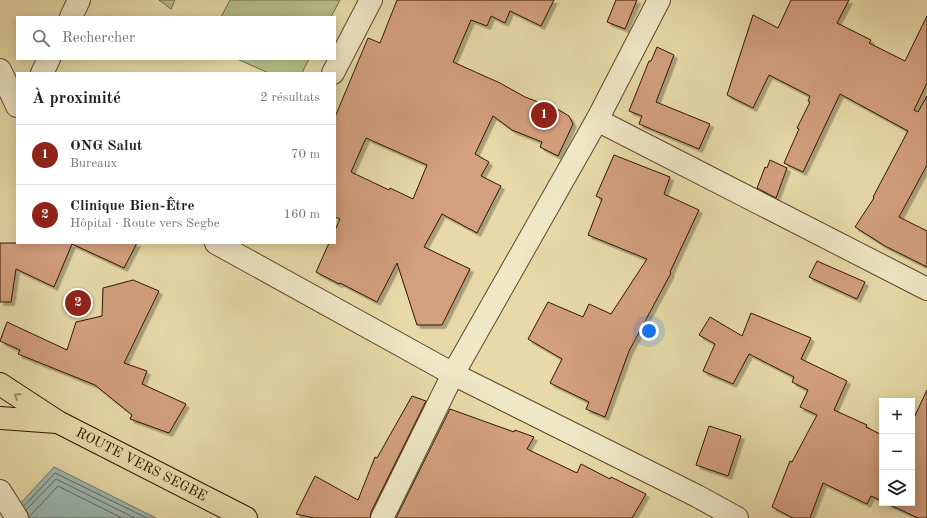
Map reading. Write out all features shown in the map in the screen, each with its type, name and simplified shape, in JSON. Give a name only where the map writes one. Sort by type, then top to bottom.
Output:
[{"type":"main road","name":"ROUTE VERS SEGBE","points":[[0,384],[58,422],[246,518]]},
{"type":"main road","name":"ROUTE VERS SEGBE","points":[[0,418],[58,422]]},
{"type":"street","points":[[71,16],[79,0]]},
{"type":"street","points":[[334,72],[370,0]]},
{"type":"street","points":[[382,518],[453,374],[597,120],[659,0]]},
{"type":"street","points":[[42,72],[48,60]]},
{"type":"street","points":[[0,70],[16,104]]},
{"type":"street","points":[[597,120],[927,289]]},
{"type":"street","points":[[220,244],[244,250],[453,374],[697,496],[737,518]]},
{"type":"street","points":[[0,491],[16,518]]},
{"type":"green space","points":[[159,0],[175,0],[171,9]]},
{"type":"green space","points":[[230,0],[340,0],[332,16],[222,16]]},
{"type":"green space","points":[[239,60],[308,60],[302,72],[267,72]]},
{"type":"water","points":[[54,467],[156,518],[7,518]]},
{"type":"building","points":[[397,0],[554,0],[541,26],[510,11],[505,23],[491,16],[487,26],[471,20],[453,62],[500,83],[525,97],[559,110],[569,116],[573,124],[558,156],[540,147],[542,142],[512,130],[493,116],[475,154],[489,162],[481,176],[501,186],[477,233],[442,214],[424,247],[470,269],[442,325],[417,325],[397,263],[377,302],[316,272],[329,244],[336,244],[336,228],[340,219],[336,217],[336,115],[368,38],[380,43]],"holes":[[[366,138],[427,165],[413,199],[390,188],[389,190],[351,172]]]},
{"type":"building","points":[[616,0],[637,0],[625,29],[607,22]]},
{"type":"building","points":[[791,0],[849,0],[837,23],[871,40],[869,43],[905,61],[927,16],[927,83],[914,110],[918,112],[927,96],[927,165],[899,217],[927,231],[927,267],[885,246],[855,227],[874,198],[873,197],[908,131],[840,94],[803,172],[784,163],[799,129],[797,128],[810,102],[808,101],[810,96],[769,75],[753,108],[727,95],[753,15],[778,28]]},
{"type":"building","points":[[657,47],[674,55],[656,102],[710,124],[699,149],[639,124],[642,116],[629,111],[649,61],[651,61]]},
{"type":"building","points":[[614,155],[670,177],[664,194],[699,210],[670,272],[671,273],[629,351],[605,417],[586,409],[589,402],[550,383],[562,359],[528,339],[548,302],[583,317],[589,304],[611,314],[647,259],[588,235],[602,199],[596,196]]},
{"type":"building","points":[[770,160],[787,168],[776,198],[757,188],[765,167],[767,168]]},
{"type":"building","points":[[0,243],[72,244],[54,287],[16,269],[11,302],[0,302]]},
{"type":"building","points":[[72,244],[136,244],[124,268]]},
{"type":"building","points":[[817,261],[865,282],[857,299],[809,277]]},
{"type":"building","points":[[133,280],[159,291],[124,363],[147,371],[142,384],[186,404],[169,433],[130,419],[132,415],[95,385],[18,354],[20,350],[0,341],[7,322],[67,350],[76,322],[102,316],[103,288]]},
{"type":"building","points":[[751,313],[811,338],[801,359],[847,381],[834,410],[867,425],[866,427],[879,434],[879,500],[871,496],[867,504],[823,483],[810,518],[793,518],[772,507],[790,461],[792,462],[817,415],[800,407],[808,390],[792,382],[794,377],[749,354],[733,384],[703,371],[715,344],[699,335],[710,317],[742,336]]},
{"type":"building","points":[[927,390],[927,518],[918,518],[892,506],[915,506],[915,416]]},
{"type":"building","points":[[412,396],[426,401],[371,512],[370,518],[314,518],[296,514],[315,476],[358,500],[375,457],[377,458]]},
{"type":"building","points":[[450,409],[514,432],[515,430],[534,437],[527,449],[577,473],[581,464],[610,479],[611,477],[646,494],[632,518],[396,518]]},
{"type":"building","points":[[709,426],[741,436],[728,476],[696,465]]},
{"type":"place","name":"ONG Salut","points":[[544,115]]},
{"type":"place","name":"Clinique Bien-Être","points":[[78,303]]}]
